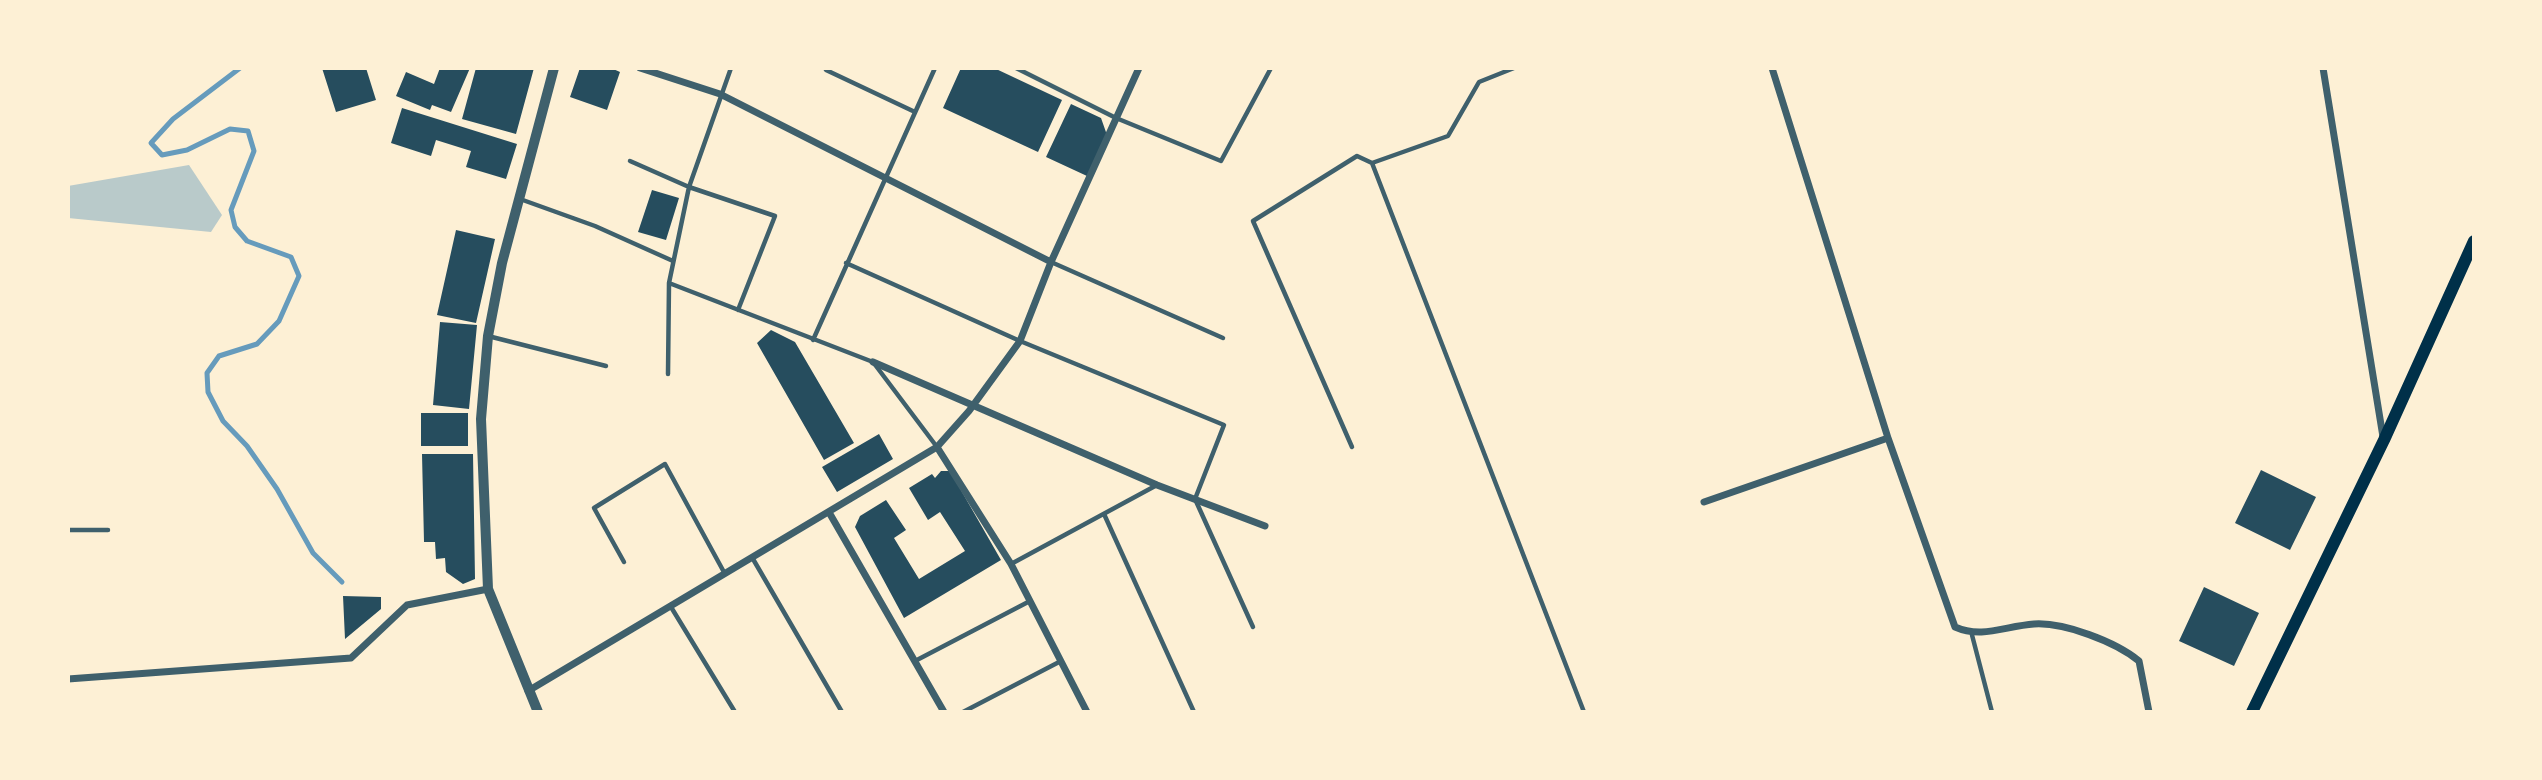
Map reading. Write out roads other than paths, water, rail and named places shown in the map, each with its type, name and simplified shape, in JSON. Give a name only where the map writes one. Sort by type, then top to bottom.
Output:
[{"type":"main road","points":[[2252,712],[2384,440],[2474,241]]},
{"type":"street","points":[[538,712],[488,589],[481,419],[488,336],[519,199],[554,68]]},
{"type":"street","points":[[640,68],[720,94],[1051,262]]},
{"type":"street","points":[[528,692],[830,514],[937,447],[974,404],[1020,341],[1051,262],[1139,68]]},
{"type":"street","points":[[1772,68],[1888,438],[1955,627],[1972,635],[2036,624],[2074,631],[2122,647],[2139,661],[2149,712]]},
{"type":"street","points":[[2323,68],[2384,440]]},
{"type":"street","points":[[873,362],[1157,485],[1265,526]]},
{"type":"street","points":[[1704,502],[1888,438]]},
{"type":"street","points":[[937,447],[1012,564],[1087,712]]},
{"type":"street","points":[[830,514],[944,712]]},
{"type":"street","points":[[68,679],[351,659],[407,605],[488,589]]},
{"type":"lane","points":[[668,374],[668,283],[689,187],[731,68]]},
{"type":"lane","points":[[813,341],[935,68]]},
{"type":"lane","points":[[1016,68],[1116,118],[1221,160],[1271,68]]},
{"type":"lane","points":[[1372,163],[1448,136],[1479,82],[1514,68]]},
{"type":"lane","points":[[826,71],[915,112]]},
{"type":"lane","points":[[1352,447],[1253,221],[1357,156],[1372,163],[1584,712]]},
{"type":"lane","points":[[630,161],[689,187],[775,216],[738,310]]},
{"type":"lane","points":[[519,199],[596,226],[673,261]]},
{"type":"lane","points":[[1051,262],[1223,338]]},
{"type":"lane","points":[[846,263],[1020,341],[1224,425],[1195,499],[1252,627]]},
{"type":"lane","points":[[668,283],[873,362],[937,447]]},
{"type":"lane","points":[[488,336],[606,366]]},
{"type":"lane","points":[[624,562],[594,508],[666,464],[726,575]]},
{"type":"lane","points":[[1012,564],[1157,485]]},
{"type":"lane","points":[[1104,514],[1194,712]]},
{"type":"lane","points":[[68,530],[108,530]]},
{"type":"lane","points":[[752,559],[842,712]]},
{"type":"lane","points":[[915,661],[1030,601]]},
{"type":"lane","points":[[671,607],[735,712]]},
{"type":"lane","points":[[1972,635],[1992,712]]},
{"type":"lane","points":[[963,712],[1061,661]]},
{"type":"waterway","points":[[240,68],[173,119],[151,143],[162,155],[187,150],[230,129],[248,131],[254,151],[231,210],[235,227],[247,241],[291,257],[299,276],[279,321],[257,344],[219,356],[207,373],[208,392],[223,421],[247,446],[277,489],[313,553],[342,582]]}]
